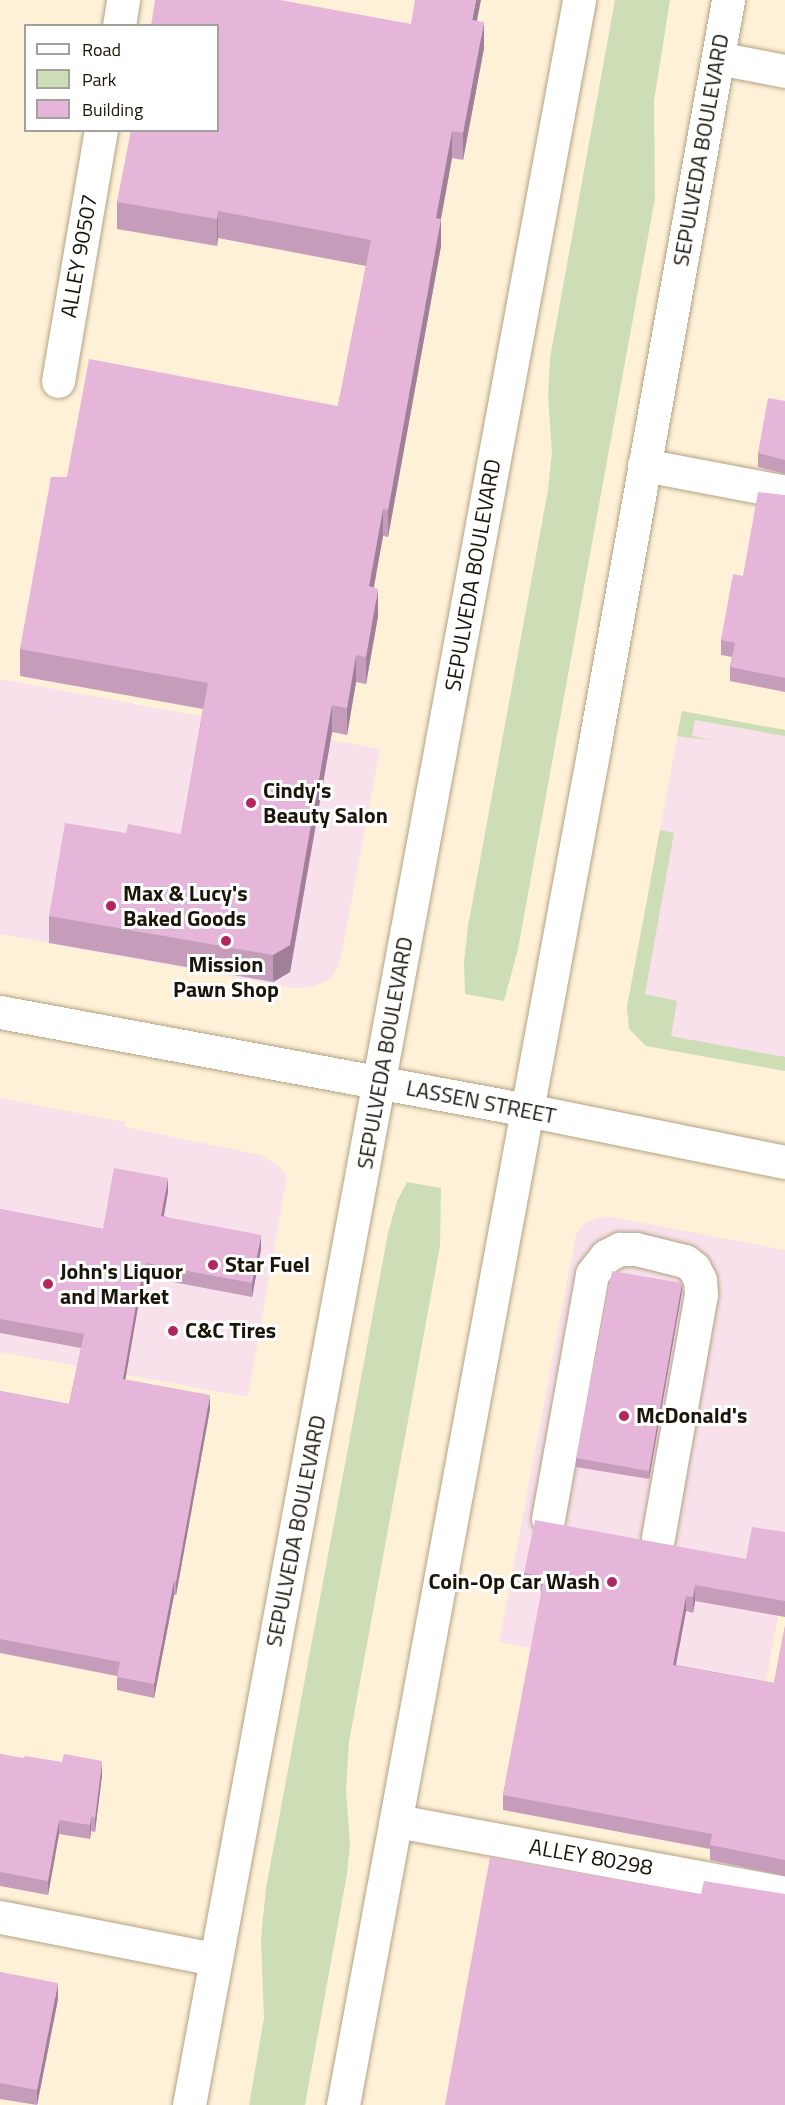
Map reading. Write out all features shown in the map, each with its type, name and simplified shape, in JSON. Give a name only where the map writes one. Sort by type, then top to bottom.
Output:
[{"type":"main road","points":[[119,24],[123,0]]},
{"type":"main road","name":"SEPULVEDA BOULEVARD","points":[[189,2105],[579,0]]},
{"type":"main road","name":"SEPULVEDA BOULEVARD","points":[[343,2105],[397,1821],[728,0]]},
{"type":"main road","points":[[718,58],[785,71]]},
{"type":"main road","name":"ALLEY 90507","points":[[57,381],[101,132]]},
{"type":"main road","points":[[644,465],[785,492]]},
{"type":"main road","name":"LASSEN STREET","points":[[0,1012],[527,1110],[785,1162]]},
{"type":"main road","points":[[548,1519],[591,1274],[606,1256],[620,1249],[636,1249],[685,1261],[694,1268],[700,1280],[701,1294],[658,1538]]},
{"type":"main road","name":"ALLEY 80298","points":[[397,1821],[785,1893]]},
{"type":"main road","points":[[0,1917],[215,1959]]},
{"type":"shaded area","points":[[0,679],[380,749],[344,942],[338,967],[330,979],[313,987],[293,988],[0,934]]},
{"type":"shaded area","points":[[682,711],[785,730],[785,1071],[646,1046],[629,1029],[627,1007]]},
{"type":"shaded area","points":[[0,1098],[125,1122],[125,1127],[261,1155],[280,1167],[287,1176],[248,1397],[0,1352]]},
{"type":"shaded area","points":[[606,1216],[785,1250],[785,1578],[764,1693],[499,1642],[576,1234],[586,1222]]},
{"type":"green space","points":[[615,0],[670,0],[654,101],[655,198],[518,949],[504,1001],[465,994],[464,962],[468,926],[548,490],[552,452],[548,397],[550,358]]},
{"type":"green space","points":[[682,711],[785,730],[785,736],[695,720],[692,736],[716,741],[677,736]]},
{"type":"green space","points":[[660,830],[674,833],[645,994],[677,1001],[671,1036],[785,1057],[785,1071],[646,1046],[629,1029],[627,1007]]},
{"type":"green space","points":[[407,1182],[441,1188],[440,1246],[349,1742],[346,1790],[350,1845],[347,1874],[305,2105],[249,2105],[264,2018],[261,1938],[266,1888],[388,1233],[397,1201]]},
{"type":"building","points":[[155,0],[280,0],[411,24],[415,0],[476,0],[472,20],[484,22],[463,133],[452,131],[436,218],[441,219],[388,510],[383,509],[369,586],[378,589],[366,657],[356,655],[347,708],[332,705],[290,945],[273,955],[49,916],[65,823],[126,833],[128,824],[181,834],[208,683],[20,649],[51,477],[67,477],[89,359],[338,406],[371,240],[218,211],[217,219],[117,202],[131,132],[219,132],[219,24],[151,24]]},
{"type":"building","points":[[768,398],[785,401],[785,460],[758,453]]},
{"type":"building","points":[[758,492],[785,495],[785,678],[730,667],[735,643],[721,640],[733,574],[743,576]]},
{"type":"building","points":[[114,1168],[168,1178],[161,1216],[261,1235],[252,1283],[146,1263],[138,1293],[123,1379],[210,1395],[176,1582],[174,1581],[154,1684],[117,1677],[120,1662],[0,1639],[0,1391],[69,1404],[84,1334],[0,1319],[0,1209],[103,1229]]},
{"type":"building","name":"McDonald's","points":[[612,1271],[682,1283],[649,1471],[576,1458]]},
{"type":"building","points":[[535,1520],[746,1559],[752,1527],[785,1532],[785,1601],[695,1585],[693,1597],[686,1596],[673,1665],[774,1683],[785,1626],[785,1860],[710,1845],[712,1834],[503,1795],[544,1577],[524,1573]]},
{"type":"building","points":[[0,1754],[62,1762],[64,1754],[102,1761],[95,1818],[91,1817],[90,1825],[59,1820],[48,1881],[0,1872]]},
{"type":"building","points":[[490,1857],[701,1894],[704,1881],[785,1894],[785,2105],[445,2105]]},
{"type":"building","points":[[0,1972],[58,1983],[37,2090],[0,2083]]},
{"type":"place","name":"Cindy's Beauty Salon","points":[[251,803]]},
{"type":"place","name":"Max & Lucy's Baked Goods","points":[[111,906]]},
{"type":"place","name":"Mission Pawn Shop","points":[[226,941]]},
{"type":"place","name":"Star Fuel","points":[[213,1265]]},
{"type":"place","name":"John's Liquor and Market","points":[[48,1284]]},
{"type":"place","name":"C&C Tires","points":[[173,1331]]},
{"type":"place","name":"McDonald's","points":[[624,1416]]},
{"type":"place","name":"Coin-Op Car Wash","points":[[612,1582]]}]
